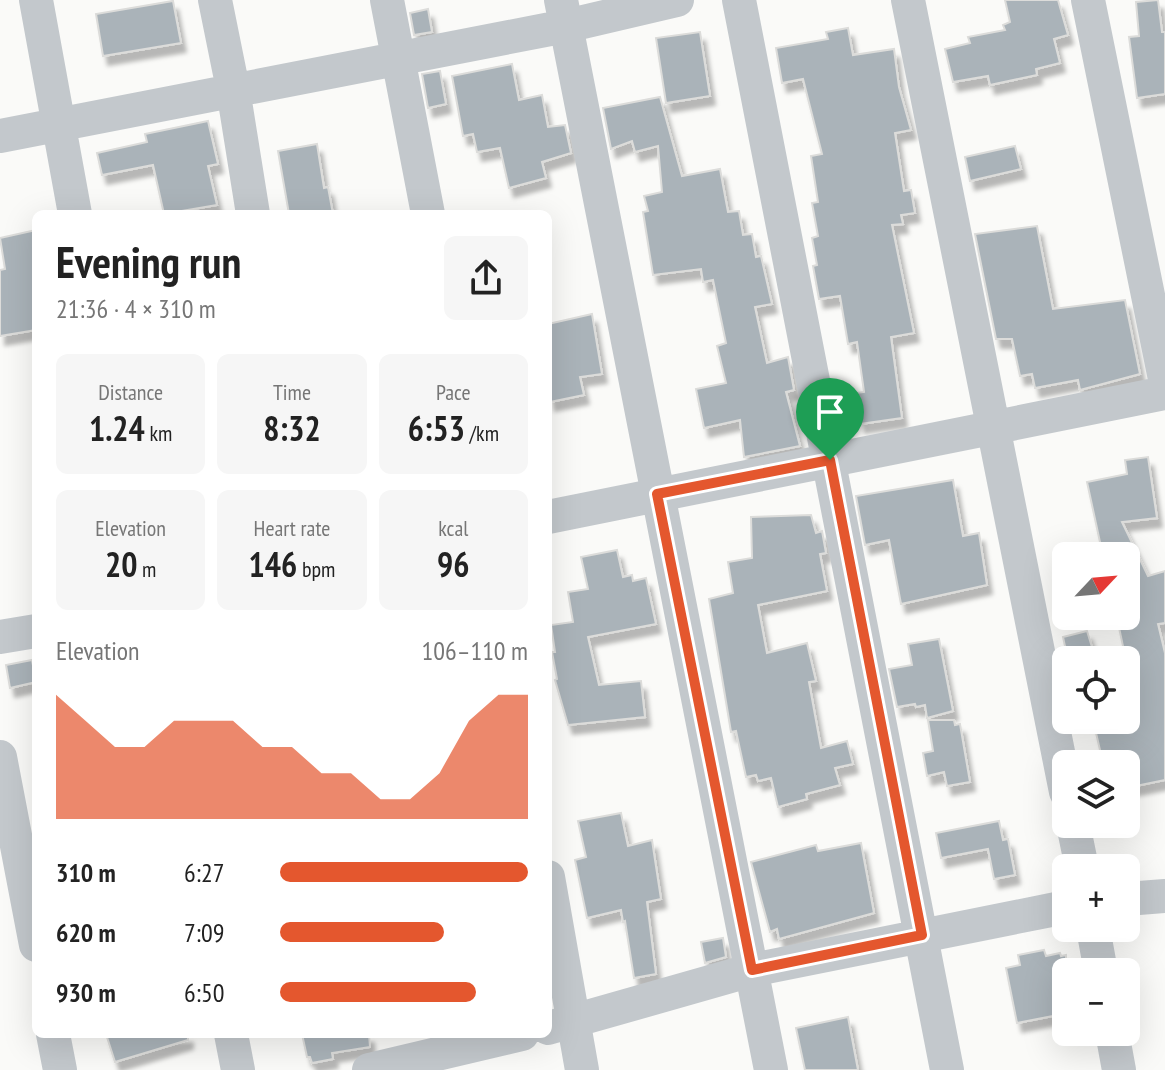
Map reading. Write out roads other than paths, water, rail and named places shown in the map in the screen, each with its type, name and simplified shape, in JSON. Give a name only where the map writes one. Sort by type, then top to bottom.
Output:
[{"type":"street","points":[[36,0],[74,210]]},
{"type":"street","points":[[215,0],[252,210]]},
{"type":"street","points":[[387,0],[427,210]]},
{"type":"street","points":[[0,136],[397,58],[564,13],[677,0]]},
{"type":"street","points":[[739,0],[947,1070]]},
{"type":"street","points":[[908,0],[1057,750]]},
{"type":"street","points":[[1088,0],[1165,379]]},
{"type":"street","points":[[564,13],[771,1070]]},
{"type":"street","points":[[552,516],[1165,393]]},
{"type":"street","points":[[0,637],[32,632]]},
{"type":"street","points":[[0,757],[32,924]]},
{"type":"street","points":[[1140,898],[1165,896]]},
{"type":"street","points":[[560,1025],[752,970],[1052,910]]},
{"type":"street","points":[[552,926],[560,1025],[582,1070]]},
{"type":"street","points":[[54,1038],[60,1070]]},
{"type":"street","points":[[232,1038],[238,1070]]},
{"type":"street","points":[[369,1070],[408,1055],[500,1038]]},
{"type":"street","points":[[1115,1046],[1119,1070]]}]
